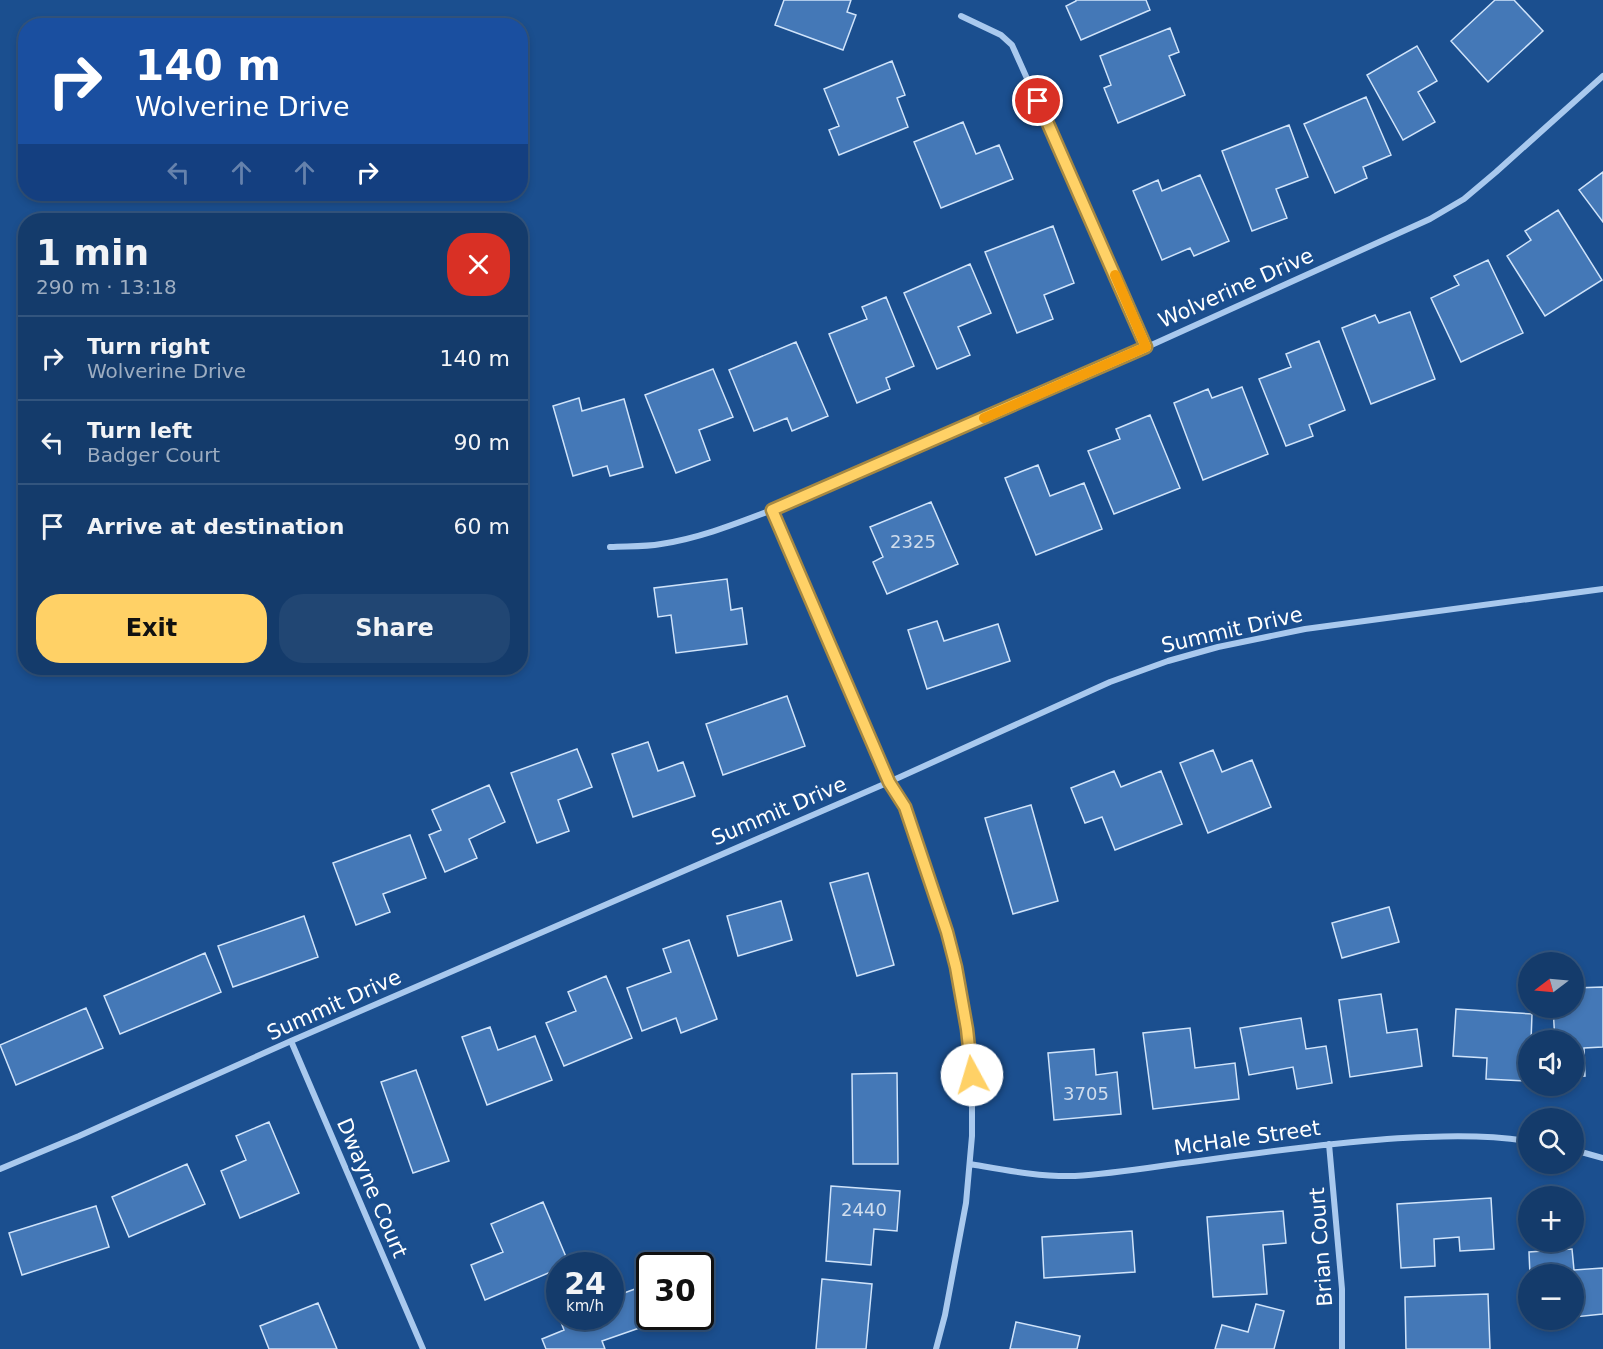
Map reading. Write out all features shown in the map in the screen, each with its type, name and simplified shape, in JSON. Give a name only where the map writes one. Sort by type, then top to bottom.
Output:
[{"type":"street","points":[[961,16],[1001,34],[1012,45],[1146,347]]},
{"type":"street","name":"Wolverine Drive","points":[[610,547],[658,545],[680,541],[720,530],[772,510],[1146,347],[1430,219],[1464,199],[1603,76]]},
{"type":"street","points":[[772,510],[889,782],[905,807],[936,896],[956,967],[967,1029],[972,1075],[973,1120],[962,1226],[936,1349]]},
{"type":"street","name":"Summit Drive","points":[[0,1169],[889,782],[1110,682],[1168,661],[1218,647],[1305,629],[1603,589]]},
{"type":"street","name":"Dwayne Court","points":[[291,1041],[423,1349]]},
{"type":"street","name":"McHale Street","points":[[970,1164],[1024,1174],[1074,1176],[1329,1144],[1424,1137],[1473,1136],[1518,1140]]},
{"type":"street","name":"Brian Court","points":[[1329,1144],[1342,1289],[1342,1349]]},
{"type":"street","points":[[1584,1153],[1603,1158]]},
{"type":"building","points":[[784,0],[851,0],[847,12],[856,15],[843,50],[775,25]]},
{"type":"building","points":[[1076,0],[1146,0],[1150,10],[1081,40],[1066,6]]},
{"type":"building","points":[[1495,0],[1514,0],[1543,31],[1488,82],[1451,41]]},
{"type":"building","points":[[1170,28],[1179,52],[1169,56],[1185,95],[1118,123],[1104,88],[1111,85],[1100,56]]},
{"type":"building","points":[[1417,46],[1437,81],[1418,92],[1435,122],[1403,140],[1367,75]]},
{"type":"building","points":[[892,61],[905,95],[897,98],[908,127],[839,155],[829,130],[839,126],[824,89]]},
{"type":"building","points":[[1366,97],[1391,155],[1363,167],[1367,178],[1335,193],[1304,124]]},
{"type":"building","points":[[963,122],[976,154],[999,145],[1013,179],[941,208],[914,142]]},
{"type":"building","points":[[1289,125],[1308,177],[1276,189],[1287,218],[1252,231],[1222,151]]},
{"type":"building","points":[[1603,172],[1603,222],[1579,190]]},
{"type":"building","points":[[1200,175],[1229,241],[1194,256],[1190,248],[1162,260],[1133,191],[1158,180],[1162,191]]},
{"type":"building","points":[[1558,210],[1602,280],[1545,316],[1507,256],[1531,240],[1525,231]]},
{"type":"building","points":[[1053,226],[1074,283],[1044,295],[1053,319],[1017,333],[985,252]]},
{"type":"building","points":[[1488,260],[1523,333],[1461,362],[1431,298],[1459,285],[1454,276]]},
{"type":"building","points":[[970,264],[991,313],[958,327],[970,355],[937,369],[904,293]]},
{"type":"building","points":[[886,297],[914,366],[886,378],[890,389],[857,403],[829,334],[867,319],[862,307]]},
{"type":"building","points":[[1410,312],[1435,379],[1371,404],[1342,328],[1375,315],[1379,323]]},
{"type":"building","points":[[1319,341],[1345,410],[1309,425],[1313,436],[1286,446],[1259,379],[1291,367],[1286,354]]},
{"type":"building","points":[[796,342],[828,416],[792,431],[787,418],[754,431],[729,370]]},
{"type":"building","points":[[713,369],[733,417],[699,430],[710,460],[676,473],[645,395]]},
{"type":"building","points":[[1242,387],[1268,454],[1203,480],[1174,403],[1208,389],[1212,398]]},
{"type":"building","points":[[579,398],[582,411],[624,399],[643,467],[610,476],[607,466],[573,476],[553,406]]},
{"type":"building","points":[[1150,415],[1180,488],[1114,514],[1088,451],[1120,439],[1116,429]]},
{"type":"building","points":[[1038,465],[1050,496],[1084,483],[1102,529],[1036,555],[1005,478]]},
{"type":"building","points":[[931,502],[958,564],[887,594],[873,562],[883,557],[870,527]]},
{"type":"building","points":[[727,579],[731,610],[742,608],[747,644],[676,653],[671,615],[658,617],[654,588]]},
{"type":"building","points":[[937,621],[944,641],[998,624],[1010,661],[927,689],[908,630]]},
{"type":"building","points":[[787,696],[805,746],[723,775],[706,724]]},
{"type":"building","points":[[648,742],[658,771],[683,762],[695,796],[633,817],[612,754]]},
{"type":"building","points":[[577,749],[592,787],[558,800],[569,831],[537,843],[511,773]]},
{"type":"building","points":[[1213,750],[1222,772],[1252,760],[1271,807],[1208,833],[1180,763]]},
{"type":"building","points":[[1114,771],[1121,787],[1161,771],[1182,824],[1115,850],[1102,817],[1085,823],[1071,788]]},
{"type":"building","points":[[489,785],[505,822],[469,839],[477,858],[445,872],[429,835],[441,830],[432,810]]},
{"type":"building","points":[[1031,805],[1058,901],[1013,914],[985,818]]},
{"type":"building","points":[[410,835],[426,878],[383,894],[390,912],[356,925],[333,863]]},
{"type":"building","points":[[868,873],[894,965],[857,976],[830,883]]},
{"type":"building","points":[[781,901],[792,940],[738,956],[727,916]]},
{"type":"building","points":[[1389,907],[1399,942],[1342,958],[1332,923]]},
{"type":"building","points":[[304,916],[318,957],[233,987],[218,946]]},
{"type":"building","points":[[689,940],[717,1019],[681,1033],[676,1018],[642,1031],[627,988],[671,972],[663,949]]},
{"type":"building","points":[[205,953],[221,992],[120,1034],[104,996]]},
{"type":"building","points":[[606,976],[632,1038],[564,1066],[546,1023],[576,1011],[568,992]]},
{"type":"building","points":[[1603,987],[1603,1047],[1584,1048],[1584,1030],[1554,1030],[1554,1018],[1584,1018],[1584,988]]},
{"type":"building","points":[[1381,994],[1387,1033],[1417,1029],[1422,1066],[1350,1077],[1339,1000]]},
{"type":"building","points":[[86,1008],[103,1048],[16,1085],[0,1045]]},
{"type":"building","points":[[1456,1009],[1518,1013],[1518,1018],[1532,1018],[1531,1030],[1518,1030],[1518,1081],[1486,1079],[1487,1058],[1453,1056]]},
{"type":"building","points":[[1301,1018],[1306,1049],[1326,1046],[1332,1083],[1297,1089],[1293,1067],[1249,1075],[1240,1028]]},
{"type":"building","points":[[490,1027],[498,1050],[535,1036],[552,1080],[487,1105],[462,1037]]},
{"type":"building","points":[[1190,1028],[1195,1068],[1235,1063],[1239,1099],[1153,1109],[1143,1033]]},
{"type":"building","points":[[1094,1049],[1096,1075],[1117,1072],[1121,1114],[1054,1120],[1048,1053]]},
{"type":"building","points":[[416,1070],[449,1161],[413,1173],[381,1082]]},
{"type":"building","points":[[897,1073],[898,1164],[853,1164],[852,1074]]},
{"type":"building","points":[[269,1122],[299,1193],[240,1218],[221,1171],[246,1160],[236,1136]]},
{"type":"building","points":[[187,1164],[205,1204],[129,1237],[112,1197]]},
{"type":"building","points":[[831,1186],[900,1191],[897,1231],[874,1229],[871,1265],[826,1261]]},
{"type":"building","points":[[1491,1198],[1494,1249],[1460,1251],[1459,1237],[1434,1239],[1435,1266],[1401,1268],[1397,1204]]},
{"type":"building","points":[[543,1202],[564,1252],[546,1252],[546,1274],[485,1300],[471,1265],[503,1252],[491,1224]]},
{"type":"building","points":[[96,1206],[109,1247],[22,1275],[9,1233]]},
{"type":"building","points":[[1283,1211],[1286,1243],[1263,1245],[1267,1294],[1213,1297],[1207,1217]]},
{"type":"building","points":[[1132,1231],[1135,1272],[1044,1278],[1042,1237]]},
{"type":"building","points":[[1529,1252],[1572,1252],[1573,1264],[1530,1264]]},
{"type":"building","points":[[1603,1268],[1603,1314],[1584,1316],[1584,1269]]},
{"type":"building","points":[[822,1279],[872,1284],[866,1349],[816,1349]]},
{"type":"building","points":[[635,1289],[636,1292],[636,1329],[602,1341],[605,1349],[546,1349],[542,1339],[564,1330],[624,1330],[624,1293]]},
{"type":"building","points":[[1488,1294],[1490,1349],[1406,1349],[1405,1297]]},
{"type":"building","points":[[318,1303],[337,1349],[269,1349],[260,1326]]},
{"type":"building","points":[[1256,1304],[1284,1311],[1274,1349],[1215,1349],[1222,1325],[1248,1332]]},
{"type":"building","points":[[1016,1322],[1080,1336],[1077,1349],[1010,1349]]},
{"type":"slow traffic","points":[[984,418],[1146,347],[1115,275]]},
{"type":"route","points":[[972,1075],[956,967],[936,896],[910,821],[905,807],[889,782],[772,510],[1146,347],[1038,101]]}]
